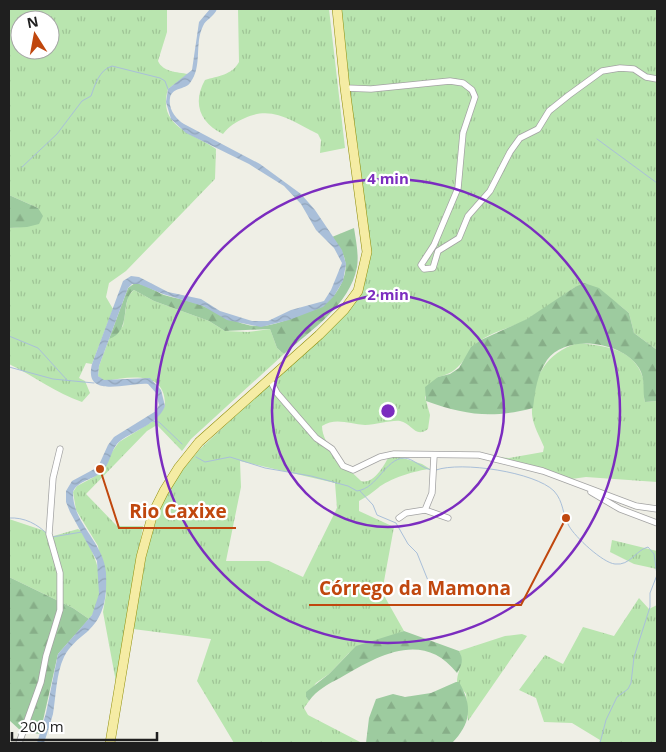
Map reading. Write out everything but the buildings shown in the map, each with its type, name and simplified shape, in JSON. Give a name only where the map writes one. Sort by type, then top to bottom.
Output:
[{"type":"main road","points":[[110,743],[141,557],[153,513],[178,468],[200,442],[270,380],[344,310],[358,291],[364,273],[367,252],[344,88],[337,9]]},
{"type":"street","points":[[344,88],[371,90],[450,81],[463,83],[472,90],[475,97],[463,133],[458,188],[434,245],[421,265],[424,269],[433,268],[438,251],[459,238],[468,216],[490,191],[510,152],[520,138],[538,129],[549,111],[602,71],[620,68],[634,69],[646,77],[657,79]]},
{"type":"street","points":[[270,380],[277,393],[300,421],[316,438],[332,449],[343,466],[353,470],[380,457],[394,454],[434,456],[456,454],[488,458],[543,471],[587,490],[620,509],[657,523]]},
{"type":"street","points":[[19,743],[42,682],[46,656],[60,610],[60,574],[49,534],[53,478],[60,449]]},
{"type":"street","points":[[425,510],[432,493],[434,456]]},
{"type":"street","points":[[587,490],[600,491],[636,506],[657,509]]},
{"type":"street","points":[[399,518],[406,513],[425,510],[448,518]]},
{"type":"green space","points":[[9,9],[167,9],[167,32],[158,61],[160,65],[167,69],[188,74],[168,89],[167,112],[179,127],[216,149],[215,179],[126,271],[109,283],[106,297],[113,309],[92,364],[86,363],[79,378],[85,381],[90,393],[82,402],[63,394],[9,364],[9,228],[20,227],[38,208],[9,195]]},
{"type":"green space","points":[[238,9],[329,9],[345,148],[320,153],[321,140],[318,134],[291,120],[274,114],[255,114],[233,124],[223,134],[204,118],[200,112],[199,97],[205,80],[233,70],[239,62]]},
{"type":"green space","points":[[336,9],[657,9],[657,350],[634,333],[629,313],[618,304],[575,287],[526,320],[481,340],[458,367],[446,375],[438,377],[425,397],[430,415],[428,429],[424,432],[417,431],[400,421],[365,425],[337,421],[322,426],[326,441],[343,463],[361,481],[370,480],[375,477],[390,454],[422,464],[430,469],[395,478],[359,501],[359,511],[394,527],[382,592],[404,631],[349,653],[329,674],[316,683],[306,697],[309,701],[304,708],[308,715],[362,743],[234,743],[197,681],[211,639],[133,629],[148,544],[163,501],[175,479],[200,449],[349,309],[370,257],[362,205],[359,152],[346,90]],"holes":[[[240,461],[335,483],[337,508],[303,577],[269,561],[226,561],[241,487]]]},
{"type":"green space","points":[[9,195],[38,208],[43,216],[39,224],[9,228]]},
{"type":"green space","points":[[354,228],[358,262],[353,281],[338,305],[328,316],[284,354],[277,348],[270,329],[225,331],[209,321],[154,301],[134,290],[127,301],[124,323],[121,329],[109,339],[128,288],[135,283],[164,295],[196,303],[249,325],[271,325],[315,309],[334,295],[342,282],[346,269],[343,253],[332,237]]},
{"type":"green space","points":[[584,283],[599,288],[629,313],[634,333],[657,350],[657,401],[645,402],[641,372],[631,359],[621,352],[608,347],[581,344],[568,346],[556,352],[547,360],[539,377],[533,408],[504,414],[479,414],[453,410],[426,401],[425,387],[438,377],[450,374],[459,368],[471,347],[481,340],[527,319]]},
{"type":"green space","points":[[134,290],[154,301],[209,321],[225,331],[248,332],[270,329],[277,348],[284,354],[191,439],[182,451],[157,425],[147,431],[86,494],[117,526],[143,526],[116,682],[103,612],[106,594],[98,546],[76,510],[73,492],[77,486],[94,477],[119,442],[155,420],[165,406],[164,394],[153,381],[135,377],[104,381],[98,376],[99,366],[109,339],[123,326],[128,296]]},
{"type":"green space","points":[[578,343],[617,350],[633,360],[639,368],[644,381],[645,402],[657,401],[657,482],[586,477],[564,480],[496,457],[509,458],[543,452],[544,447],[535,427],[532,414],[532,401],[537,379],[542,369],[557,353]]},
{"type":"green space","points":[[9,519],[45,531],[50,537],[78,529],[81,531],[92,551],[100,586],[96,609],[89,619],[73,608],[9,577]]},
{"type":"green space","points":[[612,540],[657,551],[657,569],[634,564],[610,552]]},
{"type":"green space","points":[[9,577],[73,608],[89,619],[58,654],[40,734],[21,731],[9,720]]},
{"type":"green space","points":[[639,598],[649,609],[657,605],[657,743],[599,743],[600,740],[572,723],[544,722],[536,698],[519,690],[545,655],[563,664],[583,627],[614,636]]},
{"type":"green space","points":[[404,631],[459,651],[462,662],[457,673],[444,660],[430,652],[415,649],[400,651],[384,655],[354,670],[323,688],[309,701],[306,697],[306,692],[329,674],[356,646]]},
{"type":"green space","points":[[522,634],[527,636],[468,721],[466,694],[457,682],[461,663],[459,651],[505,636]]},
{"type":"green space","points":[[459,682],[466,699],[468,714],[463,729],[452,743],[366,743],[369,718],[376,699],[393,694],[405,697],[431,693]]},
{"type":"water","points":[[210,9],[217,9],[204,24],[200,33],[194,76],[188,85],[171,94],[171,110],[184,124],[260,164],[301,194],[315,210],[342,250],[346,264],[343,281],[334,296],[323,307],[289,320],[261,327],[227,320],[203,306],[163,294],[139,284],[132,284],[128,288],[99,366],[98,376],[104,380],[150,378],[161,390],[165,406],[152,422],[120,441],[114,448],[104,470],[78,485],[73,492],[77,513],[104,562],[106,590],[104,605],[93,626],[77,640],[64,657],[59,671],[53,714],[44,743],[37,743],[46,713],[58,654],[92,615],[99,594],[97,561],[70,512],[66,502],[66,491],[72,481],[98,467],[108,445],[114,437],[156,411],[159,405],[156,393],[148,384],[101,386],[94,382],[91,375],[92,364],[123,281],[131,276],[139,277],[168,292],[201,299],[220,311],[252,321],[268,321],[291,310],[324,301],[331,290],[342,263],[334,248],[316,230],[301,204],[284,186],[249,164],[186,133],[171,119],[166,102],[168,89],[192,70],[199,22]]},
{"type":"waterway","points":[[22,167],[57,134],[82,101],[91,96],[98,78],[108,68],[112,66],[160,78],[165,81],[168,89]]},
{"type":"waterway","points":[[597,139],[657,183]]},
{"type":"waterway","points":[[9,336],[38,348],[67,380]]},
{"type":"waterway","points":[[9,367],[53,379],[94,383]]},
{"type":"waterway","points":[[152,421],[159,422],[182,444]]},
{"type":"waterway","points":[[196,457],[205,462],[230,457],[265,468],[311,476],[348,486],[357,491],[371,485],[392,463],[404,458],[432,470]]},
{"type":"waterway","points":[[436,470],[462,467],[479,468],[531,478],[554,491],[560,499],[567,522],[572,531],[590,549],[610,563],[625,563],[648,547],[654,554],[657,575],[650,593],[650,607],[634,657],[631,683],[628,689],[617,697],[606,720],[600,743]]},
{"type":"waterway","points":[[360,491],[373,505],[377,515],[396,523],[408,544],[417,553],[433,593]]},
{"type":"waterway","points":[[9,518],[30,522],[48,535]]},
{"type":"waterway","points":[[52,537],[82,532]]},
{"type":"place","name":"Rio Caxixe","points":[[100,469]]},
{"type":"place","name":"Córrego da Mamona","points":[[566,518]]}]
